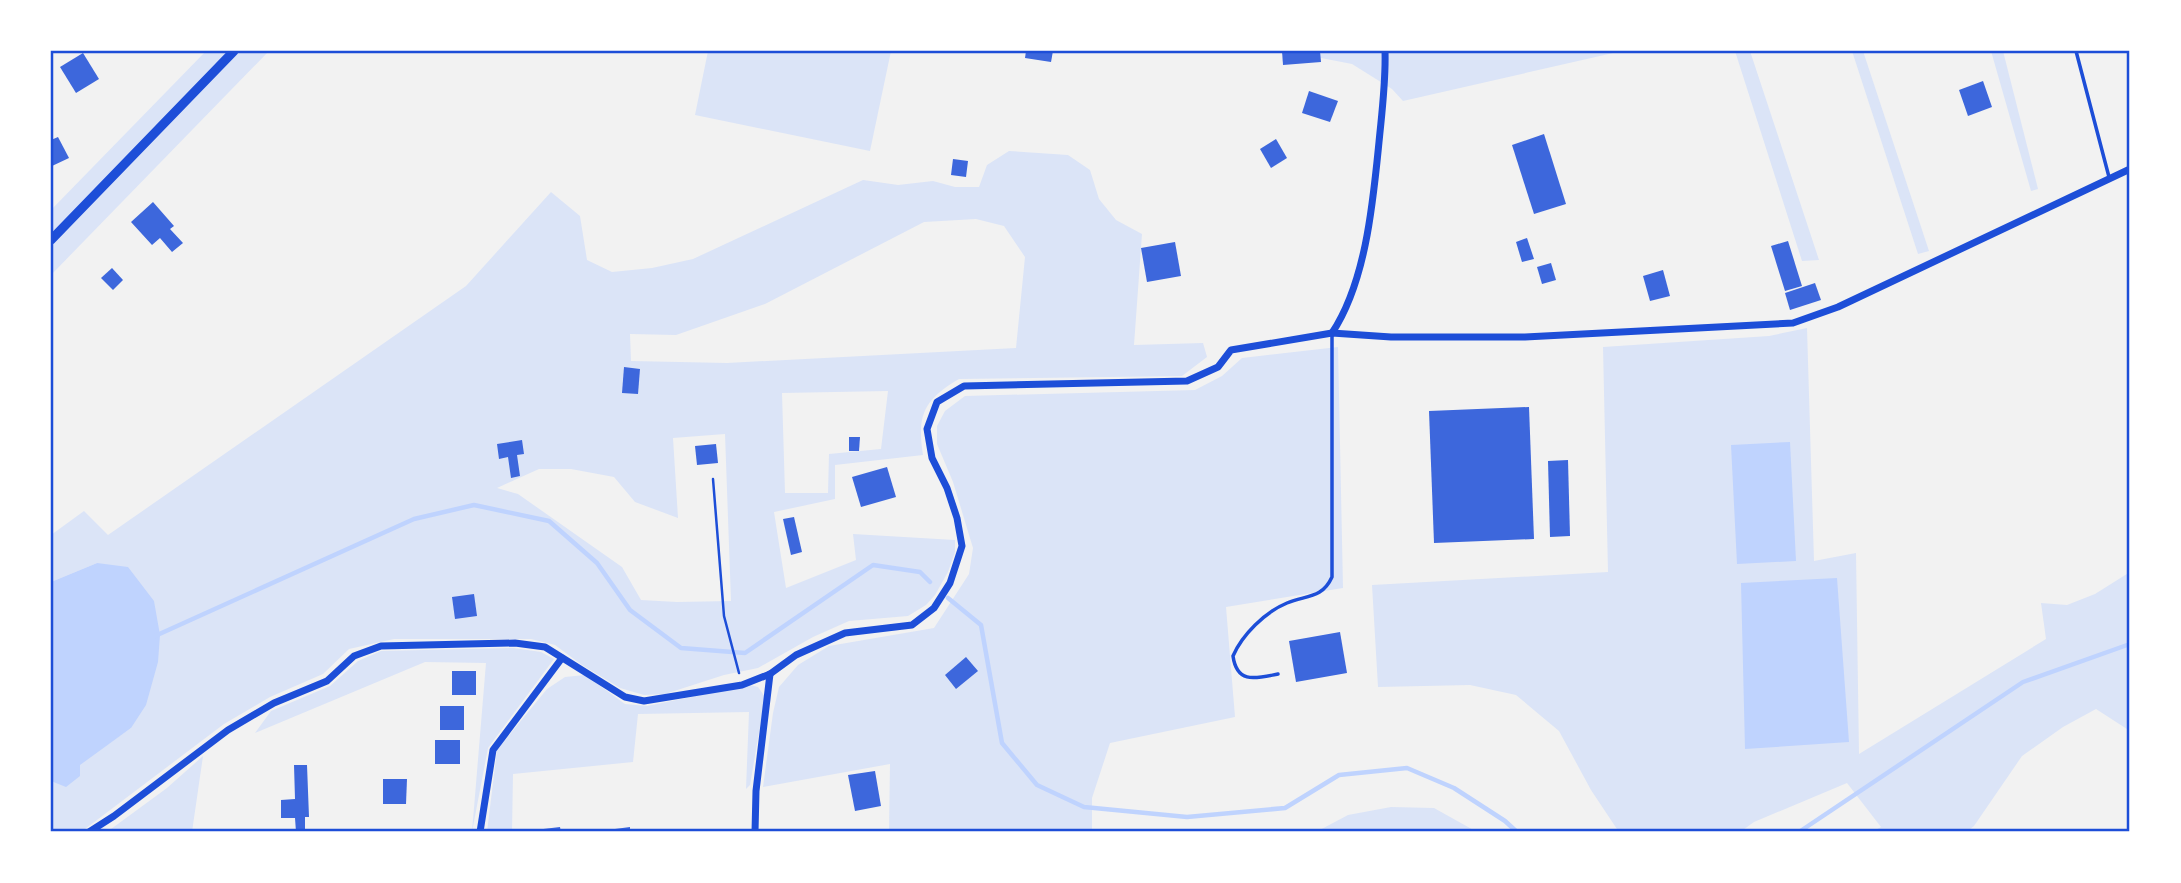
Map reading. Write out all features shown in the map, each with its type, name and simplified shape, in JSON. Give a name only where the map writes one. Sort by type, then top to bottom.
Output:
[{"type":"street","points":[[51,239],[234,51]]},
{"type":"street","points":[[1332,333],[1342,317],[1365,242],[1377,155],[1385,51]]},
{"type":"street","points":[[89,832],[228,730],[274,703],[327,681],[354,656],[381,646],[515,643],[545,647],[625,697],[644,701],[742,685],[770,674],[796,656],[845,633],[912,625],[934,608],[950,583],[962,547],[957,518],[947,488],[932,458],[927,429],[937,402],[964,386],[1188,381],[1218,367],[1231,350],[1332,333],[1391,337],[1525,337],[1793,323],[1838,306],[2130,169]]},
{"type":"street","points":[[480,832],[493,750],[562,658]]},
{"type":"street","points":[[755,832],[756,791],[770,674]]},
{"type":"lane","points":[[2076,51],[2110,178]]},
{"type":"lane","points":[[1278,674],[1254,678],[1242,676],[1234,668],[1233,656],[1250,632],[1271,612],[1286,603],[1314,596],[1327,587],[1332,577],[1332,333]]},
{"type":"path","points":[[713,479],[724,616],[742,685]]},
{"type":"shaded area","points":[[206,51],[269,51],[51,275],[51,210]]},
{"type":"shaded area","points":[[708,51],[891,51],[870,151],[695,115]]},
{"type":"shaded area","points":[[1285,51],[1622,51],[1403,101],[1392,89],[1352,64]]},
{"type":"shaded area","points":[[1735,51],[1750,51],[1819,260],[1802,261]]},
{"type":"shaded area","points":[[1852,51],[1863,51],[1929,251],[1918,254]]},
{"type":"shaded area","points":[[1991,51],[2003,51],[2038,189],[2031,191]]},
{"type":"shaded area","points":[[1009,151],[1068,155],[1090,170],[1099,199],[1116,220],[1142,234],[1134,345],[1203,343],[1207,357],[1182,376],[959,379],[937,394],[925,410],[921,430],[923,455],[835,465],[835,499],[774,512],[786,588],[856,560],[853,534],[955,540],[955,552],[948,572],[926,605],[908,616],[849,621],[813,637],[758,668],[724,675],[665,694],[644,695],[620,688],[555,645],[531,639],[394,639],[349,649],[323,674],[270,697],[224,724],[81,832],[51,832],[51,781],[52,783],[131,728],[97,563],[51,582],[51,535],[84,511],[108,535],[466,286],[551,192],[580,216],[587,260],[612,272],[652,268],[693,259],[863,180],[898,185],[933,181],[955,187],[979,187],[987,165]],"holes":[[[976,219],[1004,226],[1025,257],[1016,348],[727,363],[631,361],[630,334],[676,335],[765,304],[924,222]],[[888,391],[881,449],[829,454],[828,493],[785,493],[782,393]],[[725,434],[731,601],[641,600],[622,567],[518,494],[497,488],[539,469],[571,469],[614,477],[635,502],[678,518],[673,438]]]},
{"type":"shaded area","points":[[1807,328],[1814,561],[1856,553],[1859,754],[2046,639],[2041,603],[2067,605],[2095,594],[2130,572],[2130,731],[2096,709],[2063,727],[2022,756],[1974,826],[1966,832],[1872,832],[1881,827],[1847,783],[1754,822],[1740,832],[1619,832],[1591,790],[1559,731],[1516,695],[1470,685],[1378,687],[1372,585],[1608,572],[1603,347],[1769,336]]},
{"type":"shaded area","points":[[1338,347],[1343,588],[1226,607],[1235,717],[1110,743],[1092,798],[1092,832],[889,832],[890,764],[763,787],[779,687],[798,665],[829,646],[934,628],[969,574],[973,548],[953,482],[937,444],[937,426],[945,411],[965,396],[1195,390],[1222,376],[1242,358]]},
{"type":"shaded area","points":[[513,648],[541,652],[554,659],[488,748],[472,832],[486,663],[425,662],[255,733],[271,711],[330,686],[358,661],[381,651]]},
{"type":"shaded area","points":[[585,675],[625,704],[647,706],[750,685],[758,687],[765,697],[750,785],[746,789],[749,712],[638,714],[633,762],[513,774],[512,832],[487,832],[497,750],[547,689],[565,677]]},
{"type":"shaded area","points":[[203,756],[192,832],[107,832],[167,788]]},
{"type":"shaded area","points":[[1391,807],[1434,808],[1477,832],[1316,832],[1348,815]]},
{"type":"water","points":[[1790,442],[1796,561],[1737,564],[1731,445]]},
{"type":"water","points":[[97,563],[128,567],[154,601],[160,635],[158,662],[146,705],[131,728],[80,765],[80,776],[66,787],[51,781],[51,582]]},
{"type":"water","points":[[1837,578],[1849,742],[1745,749],[1741,583]]},
{"type":"building","points":[[1026,51],[1053,51],[1051,62],[1025,58]]},
{"type":"building","points":[[1282,51],[1320,51],[1321,62],[1283,65]]},
{"type":"building","points":[[83,53],[99,79],[76,93],[60,67]]},
{"type":"building","points":[[1983,81],[1992,107],[1968,116],[1959,90]]},
{"type":"building","points":[[1309,91],[1338,101],[1330,122],[1302,113]]},
{"type":"building","points":[[1544,134],[1566,204],[1534,214],[1512,145]]},
{"type":"building","points":[[58,137],[69,158],[52,166],[51,140]]},
{"type":"building","points":[[1276,139],[1287,158],[1271,168],[1260,149]]},
{"type":"building","points":[[953,159],[968,161],[966,177],[951,175]]},
{"type":"building","points":[[153,202],[174,226],[170,229],[183,243],[172,252],[160,238],[152,245],[131,222]]},
{"type":"building","points":[[1527,238],[1534,259],[1522,262],[1516,242]]},
{"type":"building","points":[[1788,241],[1802,286],[1785,291],[1771,246]]},
{"type":"building","points":[[1175,242],[1181,276],[1147,282],[1141,248]]},
{"type":"building","points":[[1551,263],[1556,280],[1542,284],[1537,267]]},
{"type":"building","points":[[112,268],[123,280],[113,290],[101,278]]},
{"type":"building","points":[[1663,270],[1670,296],[1650,301],[1643,276]]},
{"type":"building","points":[[1815,283],[1821,300],[1790,310],[1785,293]]},
{"type":"building","points":[[624,367],[640,369],[638,394],[622,393]]},
{"type":"building","points":[[1529,407],[1534,539],[1434,543],[1429,411]]},
{"type":"building","points":[[849,437],[860,437],[859,451],[849,451]]},
{"type":"building","points":[[522,440],[524,454],[517,455],[520,476],[511,478],[508,457],[499,459],[497,444]]},
{"type":"building","points":[[716,444],[718,463],[697,465],[695,446]]},
{"type":"building","points":[[1568,460],[1570,536],[1550,537],[1548,461]]},
{"type":"building","points":[[887,467],[896,497],[861,507],[852,477]]},
{"type":"building","points":[[794,517],[802,552],[791,555],[783,519]]},
{"type":"building","points":[[474,594],[477,616],[455,619],[452,597]]},
{"type":"building","points":[[1340,632],[1347,673],[1296,682],[1289,641]]},
{"type":"building","points":[[966,657],[978,671],[956,689],[945,675]]},
{"type":"building","points":[[452,671],[476,671],[476,695],[452,695]]},
{"type":"building","points":[[440,706],[464,706],[464,730],[440,730]]},
{"type":"building","points":[[435,740],[460,740],[460,764],[435,764]]},
{"type":"building","points":[[294,765],[307,765],[309,817],[305,817],[305,832],[296,832],[295,818],[281,818],[281,800],[295,799]]},
{"type":"building","points":[[875,771],[881,806],[855,811],[848,775]]},
{"type":"building","points":[[383,779],[407,779],[406,804],[383,804]]},
{"type":"building","points":[[560,827],[561,832],[535,832],[535,830]]},
{"type":"building","points":[[630,827],[630,832],[615,832],[615,829]]},
{"type":"waterway","points":[[155,636],[414,519],[474,505],[549,521],[597,563],[630,610],[681,648],[745,653],[873,565],[920,572],[930,582]]},
{"type":"waterway","points":[[948,598],[981,625],[1002,743],[1037,785],[1084,807],[1187,817],[1285,808],[1339,775],[1407,768],[1454,788],[1505,821],[1517,832]]},
{"type":"waterway","points":[[1799,832],[2023,682],[2130,644]]}]
